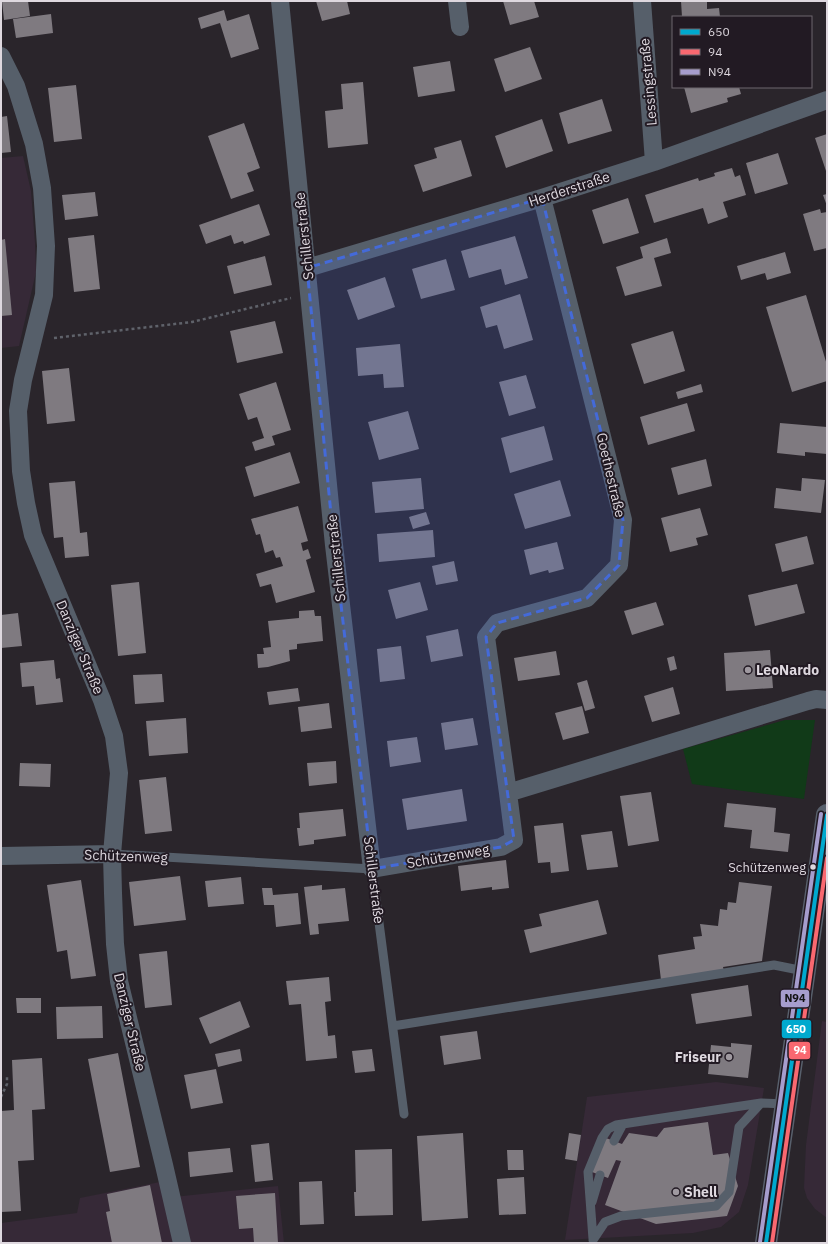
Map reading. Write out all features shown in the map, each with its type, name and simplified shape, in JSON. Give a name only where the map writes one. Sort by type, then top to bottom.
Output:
[{"type":"main road","points":[[766,1243],[827,815]]},
{"type":"street","name":"Schillerstraße","points":[[280,1],[334,545],[372,869]]},
{"type":"street","points":[[457,1],[460,27]]},
{"type":"street","name":"Lessingstraße","points":[[642,1],[654,162]]},
{"type":"street","name":"Danziger Straße","points":[[1,56],[16,86],[34,144],[42,188],[46,246],[44,295],[23,380],[18,410],[21,471],[33,535],[102,700],[114,736],[118,773],[112,854],[115,944],[118,981],[182,1243]]},
{"type":"street","name":"Herderstraße","points":[[307,268],[542,198],[654,162],[827,100]]},
{"type":"street","name":"Goethestraße","points":[[508,793],[486,637],[497,623],[587,598],[619,565],[623,520],[542,198]]},
{"type":"street","points":[[508,793],[808,701],[816,699],[827,700]]},
{"type":"street","name":"Schützenweg","points":[[372,869],[502,847],[514,840],[508,793]]},
{"type":"street","name":"Schützenweg","points":[[1,856],[112,854]]},
{"type":"lane","name":"Schützenweg","points":[[112,854],[372,869]]},
{"type":"lane","name":"Schillerstraße","points":[[372,869],[404,1114]]},
{"type":"lane","points":[[393,1026],[774,965],[804,971]]},
{"type":"lane","points":[[593,1241],[605,1222],[621,1216],[716,1206],[729,1192],[739,1127],[761,1103]]},
{"type":"lane","points":[[593,1241],[588,1176],[589,1169],[602,1138],[608,1129],[616,1125],[761,1103],[787,1104]]},
{"type":"lane","points":[[614,1141],[623,1124]]},
{"type":"lane","points":[[590,1209],[600,1175]]},
{"type":"path","points":[[33,340],[192,322],[309,294]]},
{"type":"path","points":[[1,1097],[7,1084],[7,1076]]},
{"type":"highlighted area","points":[[542,198],[623,520],[619,565],[587,598],[497,623],[486,637],[514,840],[501,847],[372,869],[334,545],[307,268]]},
{"type":"shaded area","points":[[23,156],[31,191],[36,272],[19,346],[1,348],[1,158]]},
{"type":"shaded area","points":[[822,1021],[827,1022],[827,1218],[815,1209],[807,1198],[804,1188],[806,1145]]},
{"type":"shaded area","points":[[716,1082],[764,1088],[748,1185],[739,1212],[721,1227],[693,1233],[565,1240],[587,1097]]},
{"type":"shaded area","points":[[160,1182],[164,1198],[278,1186],[284,1243],[1,1243],[1,1223],[77,1213],[80,1198]]},
{"type":"green space","points":[[785,720],[815,720],[804,799],[692,784],[683,749]]},
{"type":"building","points":[[2,1],[28,1],[30,16],[4,20]]},
{"type":"building","points":[[316,1],[347,1],[350,14],[322,21]]},
{"type":"building","points":[[503,1],[534,1],[539,17],[510,25]]},
{"type":"building","points":[[681,1],[707,1],[707,9],[719,8],[720,16],[682,16]]},
{"type":"building","points":[[224,10],[227,21],[249,14],[259,49],[231,58],[220,23],[201,29],[198,18]]},
{"type":"building","points":[[51,14],[53,33],[16,38],[13,19]]},
{"type":"building","points":[[530,47],[542,79],[505,92],[494,59]]},
{"type":"building","points":[[450,61],[455,91],[418,97],[413,67]]},
{"type":"building","points":[[363,82],[368,144],[328,148],[325,111],[343,109],[341,84]]},
{"type":"building","points":[[76,85],[82,139],[54,142],[48,88]]},
{"type":"building","points":[[684,88],[739,88],[741,94],[727,98],[728,102],[691,113]]},
{"type":"building","points":[[602,99],[612,131],[568,144],[559,113]]},
{"type":"building","points":[[7,116],[11,152],[1,153],[1,117]]},
{"type":"building","points":[[542,119],[553,151],[506,168],[495,136]]},
{"type":"building","points":[[244,123],[260,168],[247,173],[254,191],[231,199],[208,136]]},
{"type":"building","points":[[827,134],[827,174],[815,138]]},
{"type":"building","points":[[461,140],[472,176],[423,192],[414,165],[437,158],[434,148]]},
{"type":"building","points":[[778,153],[788,184],[755,194],[746,163]]},
{"type":"building","points":[[732,168],[735,177],[740,175],[746,195],[723,202],[728,217],[708,224],[703,208],[654,223],[645,195],[698,178],[699,181],[715,176],[714,173]]},
{"type":"building","points":[[95,192],[98,216],[65,220],[62,195]]},
{"type":"building","points":[[827,194],[827,206],[823,195]]},
{"type":"building","points":[[628,198],[639,233],[603,244],[592,210]]},
{"type":"building","points":[[259,204],[270,235],[244,244],[243,241],[234,244],[231,235],[206,244],[199,225]]},
{"type":"building","points":[[820,209],[821,213],[827,212],[827,248],[814,251],[803,214]]},
{"type":"building","points":[[94,235],[100,289],[74,292],[68,238]]},
{"type":"building","points":[[515,236],[528,278],[505,285],[501,269],[469,278],[461,251]]},
{"type":"building","points":[[667,238],[671,253],[654,258],[662,286],[625,296],[616,267],[643,258],[640,247]]},
{"type":"building","points":[[5,239],[12,315],[1,316],[1,240]]},
{"type":"building","points":[[785,252],[791,273],[767,280],[765,273],[741,280],[737,266]]},
{"type":"building","points":[[265,256],[272,285],[234,294],[227,266]]},
{"type":"building","points":[[446,259],[455,290],[421,299],[412,269]]},
{"type":"building","points":[[385,277],[395,307],[358,320],[347,290]]},
{"type":"building","points":[[520,294],[533,340],[504,349],[497,325],[486,328],[480,307]]},
{"type":"building","points":[[806,295],[827,365],[827,381],[792,392],[766,307]]},
{"type":"building","points":[[275,321],[283,353],[237,363],[230,331]]},
{"type":"building","points":[[673,331],[685,371],[644,384],[631,344]]},
{"type":"building","points":[[400,344],[404,387],[384,388],[383,374],[358,376],[356,348]]},
{"type":"building","points":[[69,368],[75,421],[47,424],[42,371]]},
{"type":"building","points":[[526,375],[536,408],[509,416],[499,382]]},
{"type":"building","points":[[276,382],[291,430],[272,436],[275,445],[255,451],[252,442],[264,438],[257,417],[248,420],[239,394]]},
{"type":"building","points":[[701,384],[703,392],[678,399],[676,392]]},
{"type":"building","points":[[687,403],[695,431],[648,445],[640,417]]},
{"type":"building","points":[[408,411],[419,449],[379,460],[368,422]]},
{"type":"building","points":[[780,423],[827,427],[827,454],[805,452],[805,456],[777,453]]},
{"type":"building","points":[[544,426],[553,460],[510,473],[501,438]]},
{"type":"building","points":[[290,452],[300,483],[254,497],[245,467]]},
{"type":"building","points":[[706,459],[712,486],[678,495],[671,468]]},
{"type":"building","points":[[421,478],[424,509],[375,513],[372,482]]},
{"type":"building","points":[[802,478],[825,480],[821,513],[774,508],[776,488],[801,491]]},
{"type":"building","points":[[560,480],[571,516],[525,529],[514,494]]},
{"type":"building","points":[[75,481],[80,533],[87,532],[89,556],[65,558],[63,537],[54,538],[49,483]]},
{"type":"building","points":[[298,506],[308,541],[301,543],[303,551],[308,549],[311,558],[306,560],[315,592],[276,603],[271,584],[260,587],[256,574],[283,566],[280,557],[276,558],[273,550],[265,553],[260,534],[256,535],[251,519]]},
{"type":"building","points":[[700,508],[708,535],[696,538],[698,545],[670,552],[661,518]]},
{"type":"building","points":[[426,512],[430,524],[413,529],[409,517]]},
{"type":"building","points":[[433,530],[435,557],[379,562],[377,534]]},
{"type":"building","points":[[807,536],[814,564],[782,572],[775,544]]},
{"type":"building","points":[[557,542],[564,569],[549,573],[548,570],[530,575],[524,550]]},
{"type":"building","points":[[454,561],[458,581],[436,585],[432,566]]},
{"type":"building","points":[[139,582],[146,653],[118,656],[111,585]]},
{"type":"building","points":[[420,582],[428,610],[396,619],[388,590]]},
{"type":"building","points":[[797,584],[805,613],[755,626],[748,595]]},
{"type":"building","points":[[656,602],[664,625],[632,635],[624,611]]},
{"type":"building","points":[[314,610],[315,616],[321,616],[323,641],[297,644],[297,649],[289,650],[290,661],[258,668],[257,654],[264,654],[263,648],[271,647],[268,621],[299,618],[299,611]]},
{"type":"building","points":[[18,613],[22,646],[1,648],[1,615]]},
{"type":"building","points":[[458,629],[463,656],[431,662],[426,636]]},
{"type":"building","points":[[401,646],[405,679],[380,682],[377,649]]},
{"type":"building","name":"LeoNardo","points":[[770,650],[773,688],[726,691],[724,653]]},
{"type":"building","points":[[556,651],[560,675],[518,681],[514,658]]},
{"type":"building","points":[[674,656],[677,669],[670,671],[667,658]]},
{"type":"building","points":[[54,660],[56,679],[60,678],[63,702],[36,705],[34,686],[22,687],[20,663]]},
{"type":"building","points":[[162,674],[164,702],[135,704],[133,675]]},
{"type":"building","points":[[587,680],[595,708],[585,711],[577,683]]},
{"type":"building","points":[[673,687],[680,714],[652,722],[644,696]]},
{"type":"building","points":[[298,688],[300,701],[269,705],[267,692]]},
{"type":"building","points":[[329,703],[332,728],[301,732],[298,707]]},
{"type":"building","points":[[582,706],[589,733],[563,740],[555,713]]},
{"type":"building","points":[[186,718],[188,753],[149,756],[146,721]]},
{"type":"building","points":[[473,718],[478,745],[445,750],[441,723]]},
{"type":"building","points":[[417,737],[421,762],[390,767],[387,741]]},
{"type":"building","points":[[336,761],[337,783],[309,786],[307,763]]},
{"type":"building","points":[[20,763],[51,764],[50,787],[19,786]]},
{"type":"building","points":[[166,777],[172,831],[145,834],[139,780]]},
{"type":"building","points":[[462,789],[467,821],[407,830],[402,799]]},
{"type":"building","points":[[651,792],[659,841],[628,846],[620,796]]},
{"type":"building","points":[[727,803],[776,808],[774,832],[790,834],[788,852],[750,848],[752,830],[724,827]]},
{"type":"building","points":[[343,809],[346,836],[314,840],[314,844],[299,846],[297,828],[300,828],[299,813]]},
{"type":"building","points":[[563,823],[569,871],[551,873],[550,862],[538,863],[534,826]]},
{"type":"building","points":[[612,831],[618,867],[587,870],[581,835]]},
{"type":"building","points":[[506,860],[509,888],[492,890],[492,887],[461,891],[458,866]]},
{"type":"building","points":[[180,876],[186,920],[134,926],[129,882]]},
{"type":"building","points":[[241,877],[244,904],[208,907],[205,881]]},
{"type":"building","points":[[81,880],[96,976],[71,979],[67,950],[57,952],[47,885]]},
{"type":"building","points":[[739,882],[772,886],[762,961],[723,967],[724,971],[661,980],[658,955],[695,949],[693,937],[702,936],[700,924],[718,926],[720,909],[727,910],[728,902],[736,903]]},
{"type":"building","points":[[322,885],[322,890],[345,888],[349,921],[318,924],[319,934],[310,935],[304,887]]},
{"type":"building","points":[[262,888],[272,888],[273,895],[298,893],[301,924],[276,927],[274,905],[264,905]]},
{"type":"building","points":[[598,900],[607,934],[530,953],[524,930],[542,926],[539,914]]},
{"type":"building","points":[[167,951],[172,1005],[145,1008],[139,954]]},
{"type":"building","points":[[329,977],[331,1001],[325,1002],[328,1036],[335,1035],[337,1058],[306,1061],[301,1004],[289,1005],[286,981]]},
{"type":"building","points":[[748,985],[752,1016],[696,1024],[691,994]]},
{"type":"building","points":[[16,998],[41,998],[41,1013],[17,1013]]},
{"type":"building","points":[[240,1001],[250,1027],[210,1044],[199,1018]]},
{"type":"building","points":[[102,1006],[103,1038],[57,1039],[56,1007]]},
{"type":"building","points":[[477,1031],[481,1059],[444,1065],[440,1036]]},
{"type":"building","points":[[731,1043],[752,1045],[748,1078],[708,1074],[711,1045],[731,1047]]},
{"type":"building","points":[[240,1049],[242,1061],[218,1067],[215,1054]]},
{"type":"building","points":[[372,1049],[375,1071],[355,1073],[352,1051]]},
{"type":"building","points":[[118,1053],[140,1167],[110,1172],[88,1059]]},
{"type":"building","points":[[42,1058],[45,1109],[32,1110],[34,1160],[18,1161],[21,1211],[1,1212],[1,1111],[14,1110],[12,1060]]},
{"type":"building","points":[[216,1069],[223,1103],[191,1109],[184,1075]]},
{"type":"building","points":[[708,1122],[713,1155],[728,1153],[738,1186],[727,1216],[656,1224],[605,1205],[621,1161],[616,1160],[608,1178],[592,1172],[606,1138],[622,1144],[629,1133],[657,1137],[664,1128]]},
{"type":"building","points":[[463,1133],[468,1218],[422,1221],[417,1136]]},
{"type":"building","points":[[569,1133],[581,1135],[577,1161],[565,1159]]},
{"type":"building","points":[[269,1143],[273,1180],[255,1182],[251,1145]]},
{"type":"building","points":[[230,1148],[233,1172],[190,1177],[188,1152]]},
{"type":"building","points":[[392,1149],[393,1215],[355,1216],[355,1150]]},
{"type":"building","points":[[507,1150],[523,1150],[524,1170],[508,1170]]},
{"type":"building","points":[[524,1177],[526,1214],[499,1215],[497,1179]]},
{"type":"building","points":[[322,1181],[324,1224],[300,1225],[299,1182]]},
{"type":"building","points":[[150,1185],[162,1243],[112,1243],[106,1212],[110,1211],[107,1194]]},
{"type":"building","points":[[275,1193],[278,1243],[254,1243],[253,1228],[239,1229],[236,1196]]},
{"type":"transit line","name":"N94","points":[[760,1242],[821,814]]},
{"type":"transit line","name":"650","points":[[766,1243],[827,815]]},
{"type":"transit line","name":"94","points":[[772,1243],[827,858]]},
{"type":"place","name":"LeoNardo","points":[[748,670]]},
{"type":"place","name":"Schützenweg","points":[[813,867]]},
{"type":"place","name":"Friseur","points":[[729,1057]]},
{"type":"place","name":"Shell","points":[[676,1192]]}]
